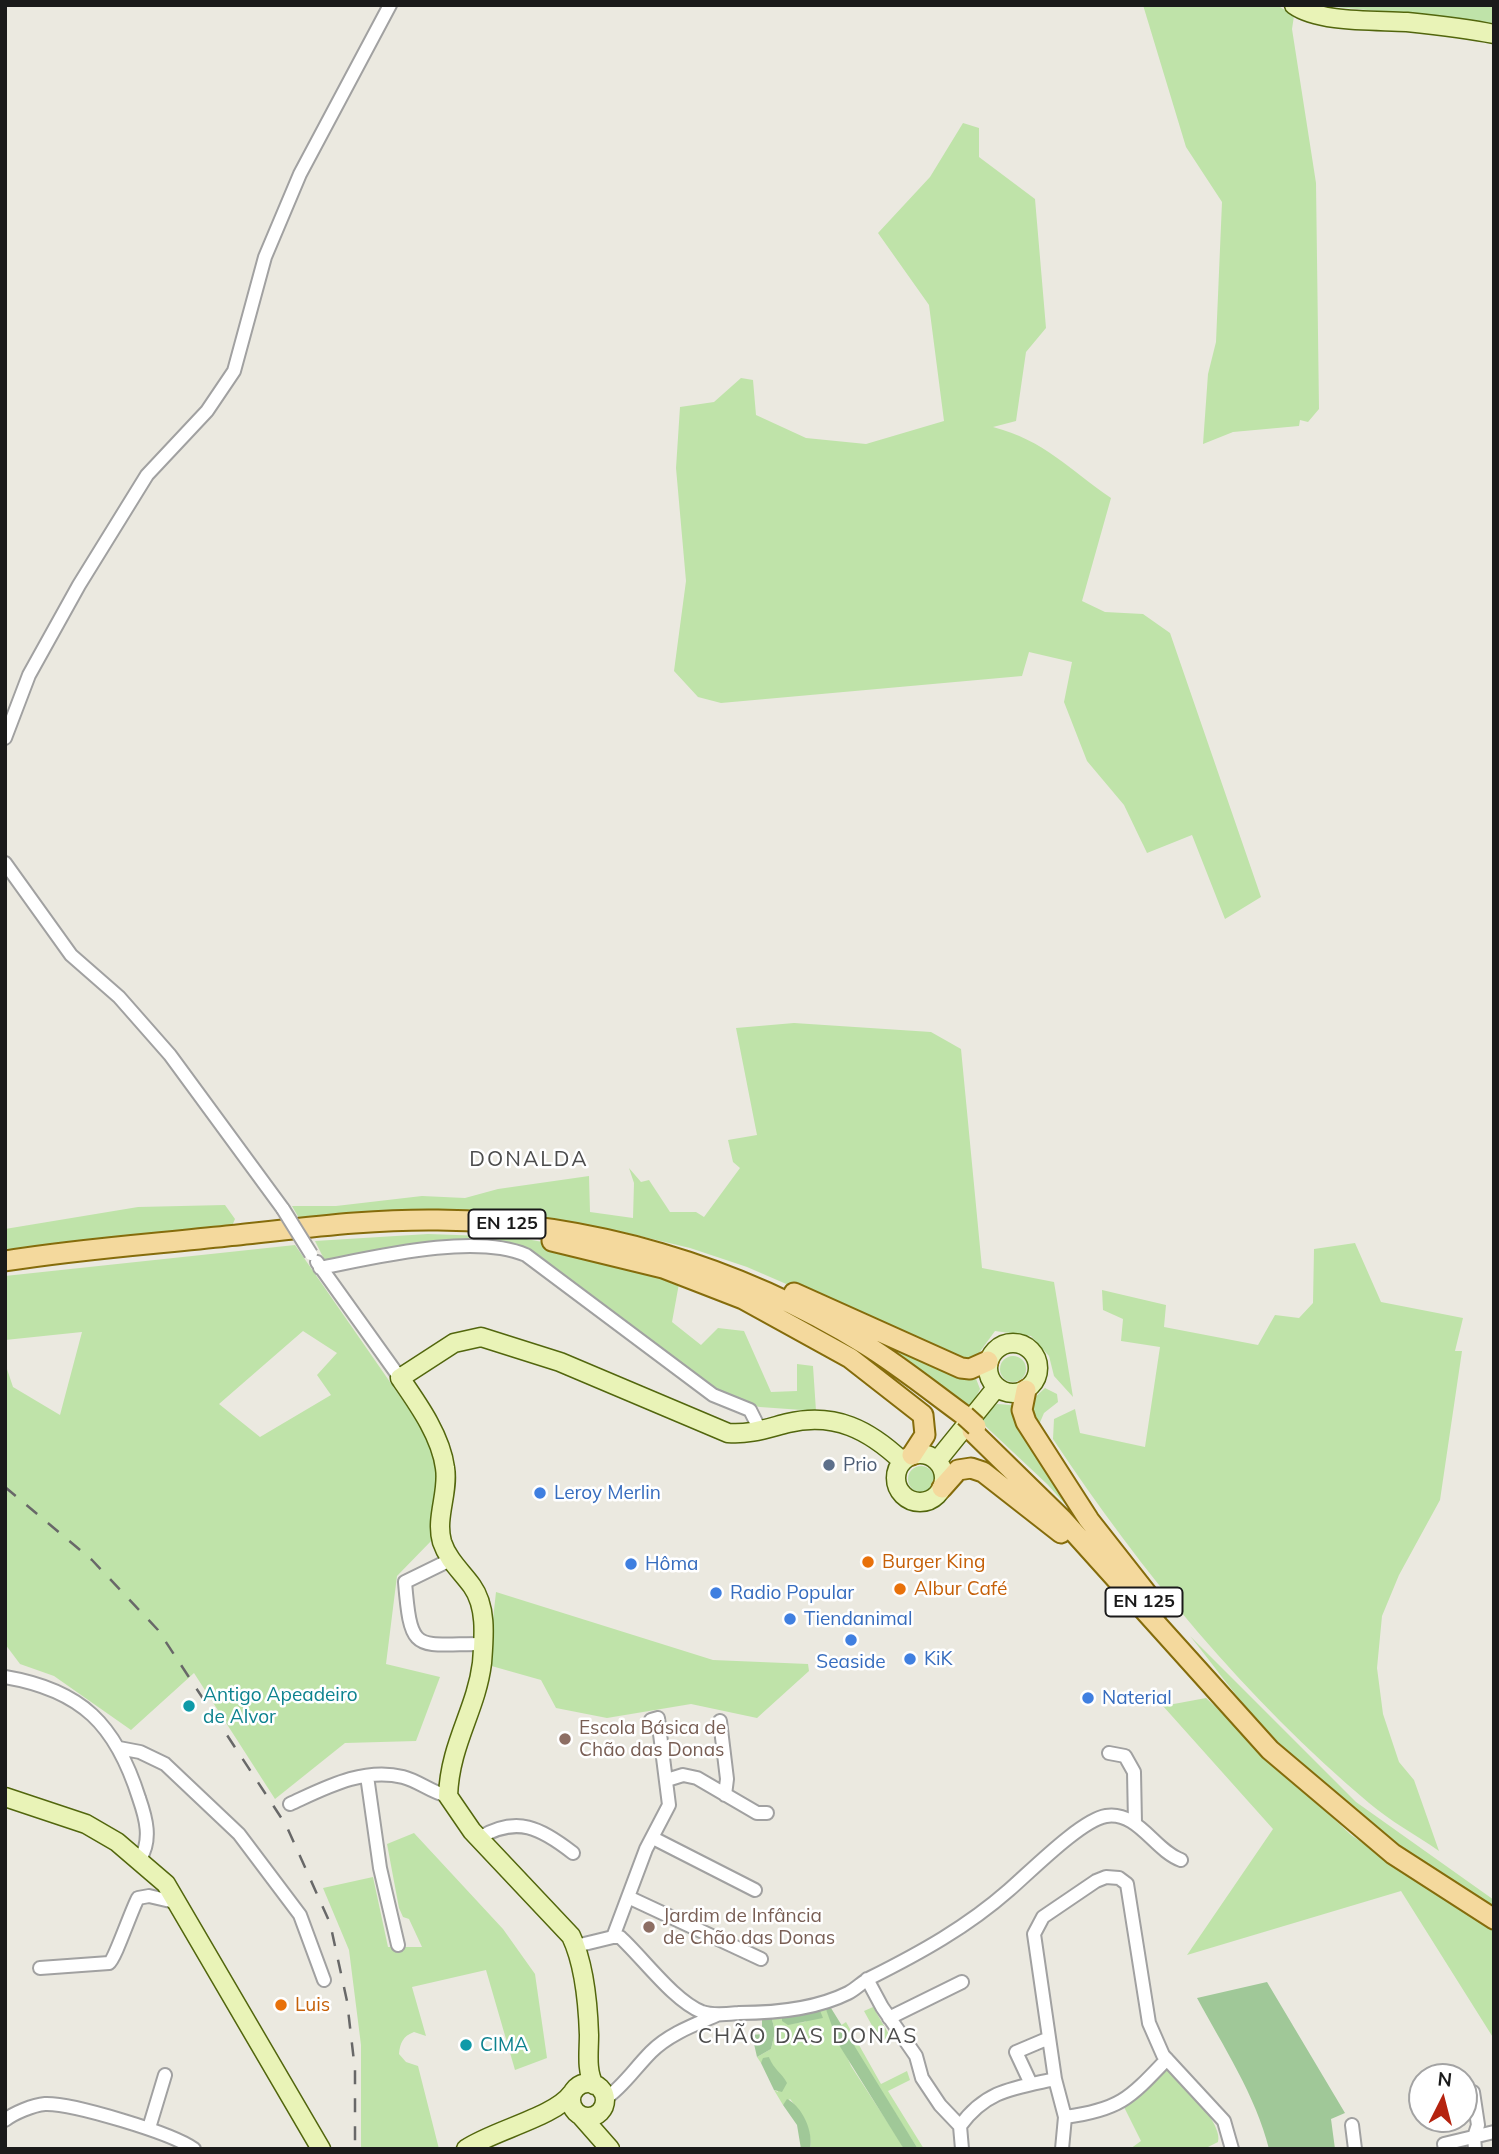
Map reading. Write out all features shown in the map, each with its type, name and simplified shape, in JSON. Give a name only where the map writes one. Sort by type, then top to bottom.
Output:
[{"type":"main road","name":"EN 125","points":[[5,1261],[355,1223],[488,1222],[608,1240],[667,1254],[791,1303],[865,1344],[968,1423],[1063,1520],[1306,1783],[1393,1854],[1494,1919]]},
{"type":"main road","points":[[488,1222],[587,1231],[687,1255],[804,1296],[961,1368],[978,1367],[988,1361]]},
{"type":"main road","name":"EN 125","points":[[5,1270],[355,1231],[427,1228],[517,1233],[636,1253],[709,1275],[757,1294],[852,1342],[968,1423]]},
{"type":"main road","points":[[517,1233],[663,1268],[702,1281],[826,1343],[923,1415],[926,1423],[925,1436],[907,1458]]},
{"type":"main road","points":[[1026,1390],[1022,1410],[1026,1422],[1089,1520],[1119,1562],[1272,1749]]},
{"type":"main road","points":[[942,1488],[958,1470],[977,1469],[1072,1541],[1177,1658],[1272,1749]]},
{"type":"street","points":[[5,738],[29,676],[79,585],[147,475],[207,411],[234,372],[265,257],[300,174],[390,5]]},
{"type":"street","points":[[1294,5],[1301,10],[1346,18],[1462,28],[1494,34]]},
{"type":"street","points":[[5,863],[71,955],[119,997],[170,1055],[400,1378],[439,1444],[446,1469],[440,1522],[442,1540],[450,1560],[481,1603],[483,1644],[478,1680],[453,1750],[448,1796]]},
{"type":"street","points":[[320,1268],[481,1245],[526,1255],[713,1395],[750,1410],[760,1430]]},
{"type":"street","points":[[400,1378],[453,1343],[481,1338],[560,1362],[719,1431],[740,1434],[807,1421],[840,1423],[872,1434],[907,1458],[925,1454],[937,1461],[944,1473],[942,1488],[929,1501],[921,1503],[906,1498],[895,1480],[907,1458]]},
{"type":"street","points":[[1011,1343],[1026,1347],[1032,1352],[1038,1367],[1035,1381],[1026,1390],[1010,1394],[996,1388],[988,1376],[988,1361],[1003,1345],[1011,1343]]},
{"type":"street","points":[[937,1461],[996,1388]]},
{"type":"street","points":[[450,1560],[405,1582],[409,1625],[415,1637],[424,1643],[483,1644]]},
{"type":"street","points":[[5,1677],[41,1683],[99,1719],[120,1748],[131,1770],[145,1815],[146,1849],[140,1860]]},
{"type":"street","points":[[613,1937],[628,1896],[669,1805],[658,1718],[651,1720]]},
{"type":"street","points":[[720,1721],[727,1779],[725,1796]]},
{"type":"street","points":[[120,1748],[140,1752],[165,1765],[239,1834],[300,1915],[324,1980]]},
{"type":"street","points":[[1109,1753],[1125,1756],[1134,1772],[1135,1823]]},
{"type":"street","points":[[667,1780],[683,1775],[697,1778],[757,1813],[767,1813]]},
{"type":"street","points":[[367,1776],[380,1868],[398,1945]]},
{"type":"street","points":[[290,1804],[344,1780],[367,1776],[406,1778],[448,1796],[479,1838],[571,1936],[576,1946],[590,2078],[600,2096],[608,2146]]},
{"type":"street","points":[[5,1797],[86,1824],[140,1860],[166,1884],[319,2147]]},
{"type":"street","points":[[576,1946],[620,1937],[684,2000],[703,2012],[720,2014],[805,2007],[849,1992],[867,1979],[909,1960],[941,1941],[1004,1894],[1069,1837],[1104,1816],[1121,1816],[1135,1823],[1168,1855],[1181,1860]]},
{"type":"street","points":[[479,1838],[493,1830],[515,1825],[547,1833],[573,1853]]},
{"type":"street","points":[[653,1838],[755,1890]]},
{"type":"street","points":[[1062,2149],[1065,2117],[1055,2079],[1034,1934],[1049,1912],[1106,1877],[1119,1878],[1127,1884],[1132,1902],[1149,2023],[1167,2059],[1224,2121],[1228,2147]]},
{"type":"street","points":[[40,1968],[109,1963],[115,1958],[125,1922],[138,1898],[149,1896],[179,1903]]},
{"type":"street","points":[[628,1896],[761,1959]]},
{"type":"street","points":[[867,1979],[889,2018],[916,2056],[922,2078],[961,2126]]},
{"type":"street","points":[[889,2018],[962,1982]]},
{"type":"street","points":[[533,2118],[578,2115],[593,2117],[600,2096],[625,2082],[652,2051],[676,2033],[720,2014]]},
{"type":"street","points":[[1031,2084],[1016,2052],[1049,2038]]},
{"type":"street","points":[[589,2052],[574,2090],[571,2106],[608,2146]]},
{"type":"street","points":[[1065,2117],[1097,2113],[1123,2103],[1167,2059]]},
{"type":"street","points":[[149,2128],[165,2075]]},
{"type":"street","points":[[962,2149],[961,2126],[974,2107],[996,2094],[1055,2079]]},
{"type":"street","points":[[466,2149],[481,2139],[557,2107],[583,2084],[600,2096]]},
{"type":"street","points":[[5,2120],[45,2104],[149,2128],[180,2139],[194,2149]]},
{"type":"street","points":[[1352,2125],[1355,2149]]},
{"type":"street","points":[[1445,2149],[1444,2144],[1474,2143],[1494,2132]]},
{"type":"green space","points":[[1143,5],[1277,5],[1294,16],[1292,29],[1316,183],[1319,409],[1308,422],[1300,420],[1299,426],[1233,432],[1203,444],[1208,374],[1216,342],[1222,202],[1186,147]]},
{"type":"green space","points":[[1315,5],[1494,5],[1494,25],[1472,20]]},
{"type":"green space","points":[[963,123],[979,128],[979,157],[1035,199],[1046,328],[1026,352],[1016,421],[993,427],[1042,448],[1111,498],[1082,601],[1105,612],[1143,614],[1170,633],[1261,897],[1225,919],[1192,835],[1147,853],[1124,805],[1087,761],[1064,702],[1072,662],[1029,652],[1022,676],[721,703],[698,697],[674,671],[686,581],[676,468],[680,407],[714,402],[741,378],[753,380],[756,415],[806,438],[866,444],[944,421],[929,305],[878,233],[930,177]]},
{"type":"green space","points":[[794,1023],[931,1032],[961,1049],[982,1268],[1054,1282],[1073,1397],[1054,1376],[1049,1356],[1031,1336],[995,1331],[976,1357],[964,1361],[747,1267],[690,1248],[627,1233],[550,1220],[300,1220],[292,1206],[336,1206],[422,1196],[465,1198],[498,1189],[589,1176],[590,1212],[633,1218],[634,1183],[629,1168],[641,1182],[649,1180],[670,1212],[696,1212],[704,1217],[740,1168],[733,1162],[728,1140],[757,1135],[736,1028]]},
{"type":"green space","points":[[225,1205],[235,1219],[232,1226],[5,1253],[5,1229],[138,1207]]},
{"type":"green space","points":[[428,1234],[515,1237],[582,1249],[680,1278],[672,1322],[701,1345],[718,1328],[744,1331],[771,1392],[797,1391],[797,1364],[813,1366],[816,1411],[731,1402],[533,1255],[514,1245],[489,1243],[395,1250],[325,1261],[315,1241]]},
{"type":"green space","points":[[1355,1243],[1381,1302],[1463,1318],[1455,1351],[1462,1351],[1440,1500],[1399,1575],[1382,1616],[1377,1668],[1383,1714],[1399,1762],[1414,1780],[1439,1851],[1369,1803],[1280,1721],[1238,1677],[1159,1585],[1053,1439],[1054,1419],[1075,1409],[1080,1433],[1145,1447],[1160,1347],[1121,1341],[1123,1319],[1103,1310],[1102,1290],[1166,1305],[1164,1327],[1258,1345],[1275,1315],[1299,1318],[1313,1303],[1314,1249]]},
{"type":"green space","points":[[295,1245],[417,1421],[435,1456],[440,1474],[433,1539],[397,1576],[386,1664],[440,1677],[416,1741],[345,1743],[275,1799],[194,1673],[131,1730],[54,1676],[20,1664],[5,1644],[5,1363],[13,1387],[60,1415],[82,1332],[5,1340],[5,1276]],"holes":[[[303,1331],[337,1353],[317,1375],[331,1395],[260,1437],[219,1404]]]},
{"type":"green space","points":[[853,1328],[975,1376],[980,1389],[969,1411]]},
{"type":"green space","points":[[1013,1356],[1022,1360],[1026,1369],[1022,1378],[1013,1382],[1004,1378],[1000,1369],[1004,1360]]},
{"type":"green space","points":[[1045,1388],[1057,1394],[1058,1402],[1044,1413],[1038,1427],[1029,1403]]},
{"type":"green space","points":[[997,1404],[1012,1405],[1015,1421],[1096,1538],[1047,1484],[980,1421]]},
{"type":"green space","points":[[921,1466],[930,1470],[934,1479],[930,1488],[921,1492],[912,1488],[908,1479],[912,1470]]},
{"type":"green space","points":[[496,1592],[713,1660],[808,1664],[809,1671],[757,1718],[691,1704],[607,1718],[556,1708],[541,1680],[488,1665]]},
{"type":"green space","points":[[1190,1636],[1356,1802],[1494,1900],[1494,1907],[1428,1869],[1335,1797],[1253,1715]]},
{"type":"green space","points":[[1206,1698],[1351,1835],[1494,1931],[1494,2039],[1401,1891],[1187,1955],[1273,1829],[1163,1706]]},
{"type":"green space","points":[[414,1833],[503,1929],[535,1974],[547,2058],[515,2070],[486,1970],[412,1987],[426,2036],[414,2032],[407,2036],[401,2043],[399,2054],[406,2062],[418,2066],[439,2149],[361,2149],[361,2045],[349,1950],[323,1888],[373,1877],[388,1947],[422,1947],[409,1919],[403,1917],[399,1908],[387,1844]]},
{"type":"green space","points":[[1267,1982],[1345,2113],[1331,2119],[1335,2149],[1269,2149],[1247,2091],[1197,1998]]},
{"type":"green space","points":[[825,2007],[851,2066],[905,2149],[810,2149],[810,2136],[802,2116],[790,2099],[783,2105],[774,2090],[778,2092],[769,2057],[761,2063],[757,2057],[771,2049],[775,2032],[771,2015],[788,2013],[788,2024],[805,2022],[819,2008]]},
{"type":"green space","points":[[825,2007],[831,2008],[918,2149],[905,2149],[902,2146],[839,2045]]},
{"type":"green space","points":[[873,2007],[890,2036],[881,2042],[864,2011]]},
{"type":"green space","points":[[819,2008],[823,2018],[788,2025],[782,2021],[782,2016]]},
{"type":"green space","points":[[771,2015],[775,2032],[771,2049],[757,2057],[752,2035],[762,2034],[762,2017]]},
{"type":"green space","points":[[846,2022],[881,2084],[907,2071],[910,2080],[888,2091],[924,2149],[918,2149],[840,2026]]},
{"type":"green space","points":[[769,2057],[787,2083],[782,2092],[774,2090],[761,2063],[763,2058]]},
{"type":"green space","points":[[1166,2069],[1191,2091],[1208,2114],[1215,2125],[1218,2142],[1204,2149],[1130,2149],[1141,2141],[1124,2107],[1142,2095]]},
{"type":"green space","points":[[787,2099],[806,2120],[810,2149],[801,2149],[797,2125],[783,2105]]},
{"type":"railway","points":[[5,1487],[92,1560],[158,1630],[286,1825],[330,1923],[347,2001],[355,2070],[355,2149]]},
{"type":"place","name":"Prio","points":[[829,1465]]},
{"type":"place","name":"Leroy Merlin","points":[[540,1493]]},
{"type":"place","name":"Burger King","points":[[868,1562]]},
{"type":"place","name":"Hôma","points":[[631,1564]]},
{"type":"place","name":"Albur Café","points":[[900,1589]]},
{"type":"place","name":"Radio Popular","points":[[716,1593]]},
{"type":"place","name":"Tiendanimal","points":[[790,1619]]},
{"type":"place","name":"Seaside","points":[[851,1640]]},
{"type":"place","name":"KiK","points":[[910,1659]]},
{"type":"place","name":"Naterial","points":[[1088,1698]]},
{"type":"place","name":"Antigo Apeadeiro de Alvor","points":[[189,1706]]},
{"type":"place","name":"Escola Básica de Chão das Donas","points":[[565,1739]]},
{"type":"place","name":"Jardim de Infância de Chão das Donas","points":[[649,1927]]},
{"type":"place","name":"Luis","points":[[281,2005]]},
{"type":"place","name":"CIMA","points":[[466,2045]]},
{"type":"district","name":"DONALDA","points":[[529,1160]]},
{"type":"district","name":"CHÃO DAS DONAS","points":[[808,2037]]}]
